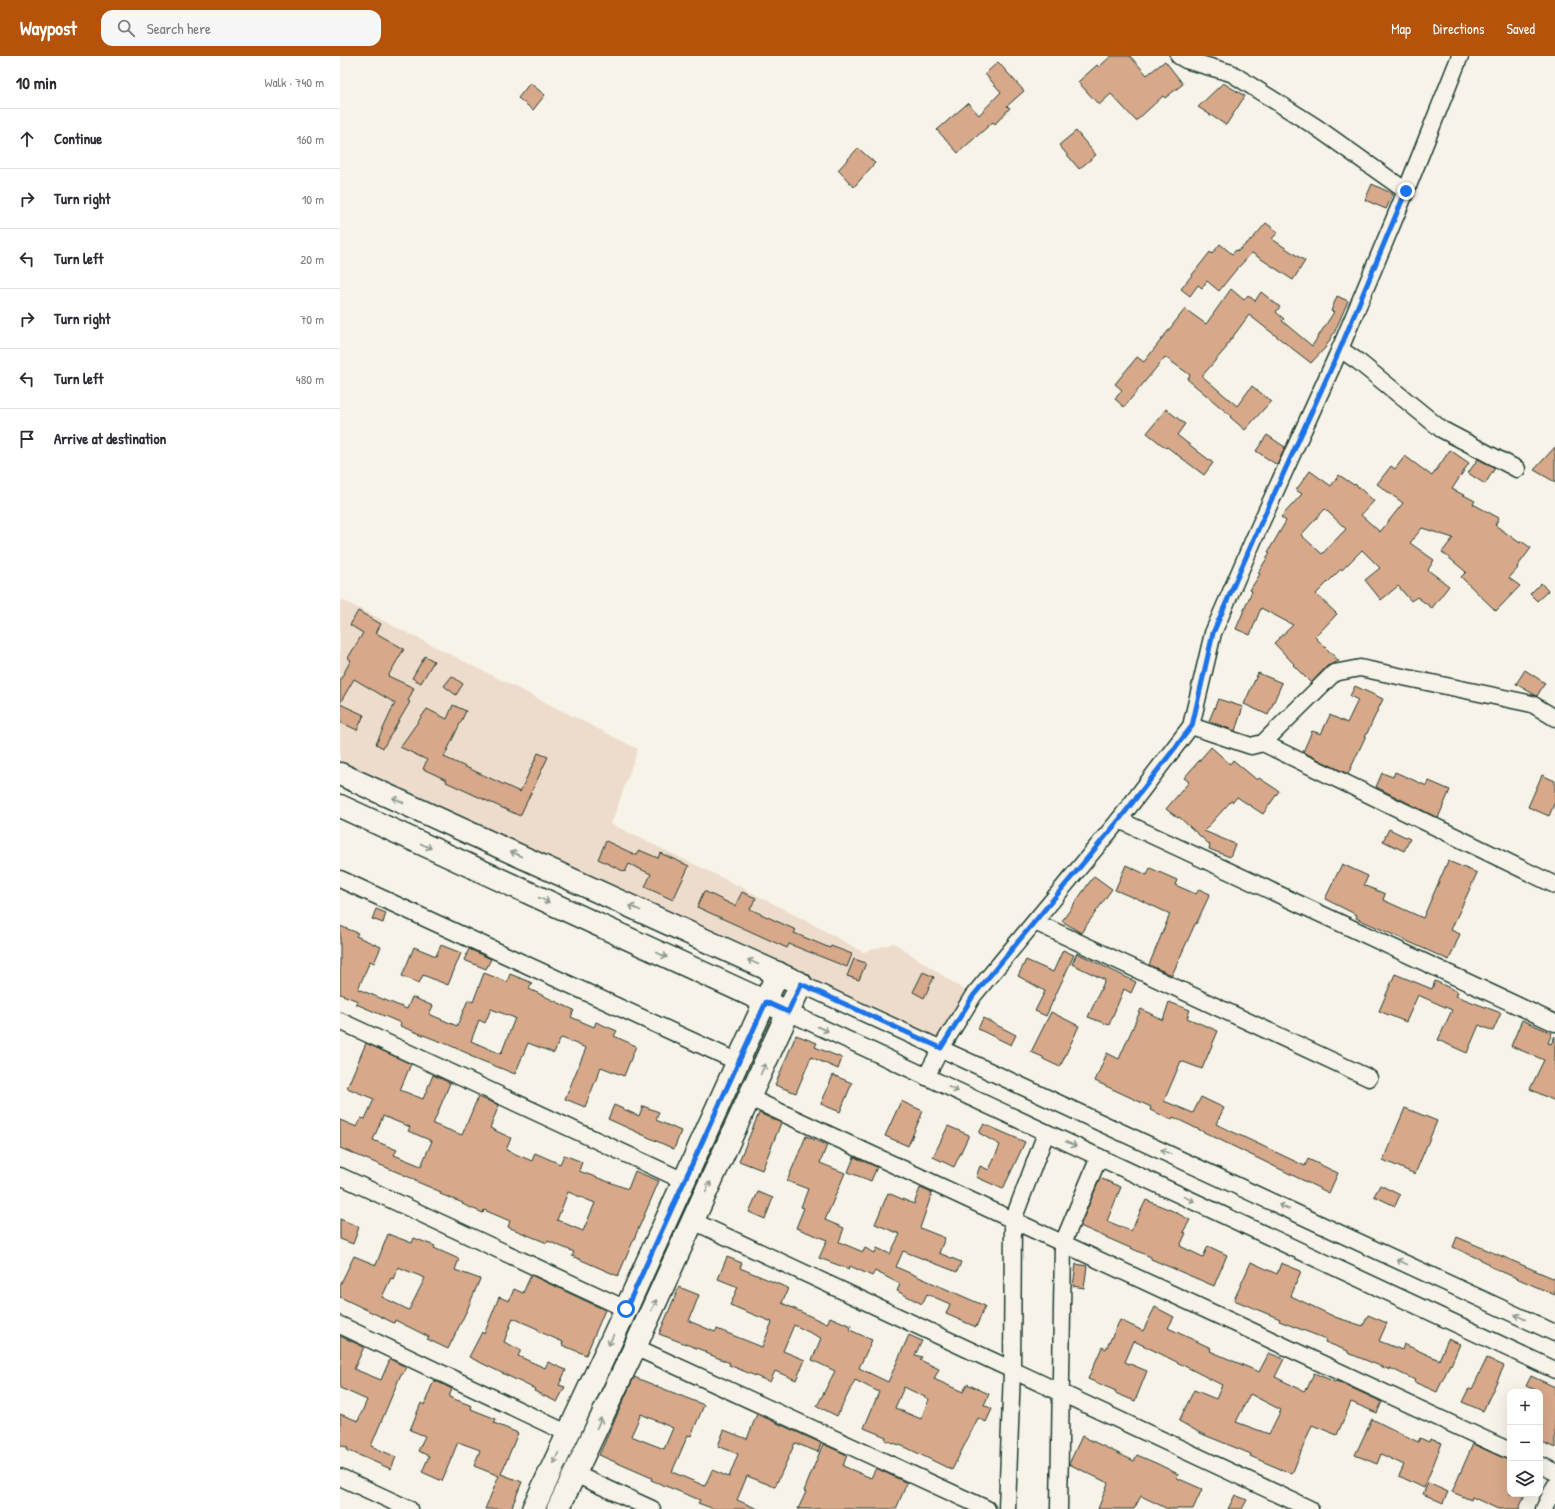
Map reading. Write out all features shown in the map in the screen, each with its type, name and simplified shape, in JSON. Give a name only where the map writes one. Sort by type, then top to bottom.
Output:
[{"type":"street","points":[[1179,56],[1186,60],[1231,73],[1316,127],[1406,191]]},
{"type":"street","points":[[926,1077],[941,1048],[973,996],[1119,820],[1192,726],[1213,633],[1340,349],[1460,56]]},
{"type":"street","points":[[1340,349],[1359,362],[1441,429],[1517,469]]},
{"type":"street","points":[[1192,726],[1251,746],[1263,743],[1334,674],[1360,668],[1532,704],[1553,714]]},
{"type":"street","points":[[1263,743],[1555,884]]},
{"type":"street","points":[[340,774],[778,973],[1555,1333]]},
{"type":"street","points":[[340,806],[788,1012],[1555,1370]]},
{"type":"street","points":[[1119,820],[1555,1023]]},
{"type":"street","points":[[340,879],[738,1062]]},
{"type":"street","points":[[1035,922],[1369,1078]]},
{"type":"street","points":[[533,1509],[567,1433],[626,1309],[778,973]]},
{"type":"street","points":[[558,1509],[635,1347],[801,984]]},
{"type":"street","points":[[340,1021],[684,1181]]},
{"type":"street","points":[[750,1098],[1507,1450]]},
{"type":"street","points":[[1007,1509],[1012,1370],[1013,1220],[1046,1133]]},
{"type":"street","points":[[1058,1509],[1063,1243],[1098,1157]]},
{"type":"street","points":[[340,1176],[626,1309]]},
{"type":"street","points":[[693,1221],[1310,1509]]},
{"type":"street","points":[[340,1325],[567,1433]]},
{"type":"street","points":[[635,1347],[987,1509]]},
{"type":"street","points":[[1543,1466],[1555,1472]]},
{"type":"street","points":[[574,1474],[652,1509]]},
{"type":"street","points":[[340,1477],[409,1509]]},
{"type":"street","points":[[1544,1509],[1555,1486]]},
{"type":"shaded area","points":[[340,599],[638,749],[611,824],[741,887],[863,952],[894,943],[973,996],[941,1048],[340,774]]},
{"type":"building","points":[[1111,56],[1130,56],[1147,75],[1165,61],[1183,84],[1165,98],[1163,96],[1136,121],[1111,94],[1099,105],[1078,82],[1097,65],[1099,67]]},
{"type":"building","points":[[998,62],[1024,91],[1007,106],[1010,108],[995,124],[993,122],[958,153],[937,130],[968,103],[979,115],[1001,92],[985,74]]},
{"type":"building","points":[[530,83],[545,95],[533,110],[518,98]]},
{"type":"building","points":[[1223,83],[1245,96],[1226,125],[1198,107]]},
{"type":"building","points":[[1076,131],[1096,155],[1079,169],[1059,145]]},
{"type":"building","points":[[858,148],[875,163],[854,187],[838,170]]},
{"type":"building","points":[[1372,184],[1393,194],[1386,209],[1365,200]]},
{"type":"building","points":[[1266,223],[1278,232],[1272,239],[1305,261],[1293,280],[1252,253],[1219,291],[1207,281],[1202,288],[1198,285],[1190,296],[1181,289],[1210,252],[1212,254],[1220,244],[1232,254],[1236,250],[1238,251],[1254,237]]},
{"type":"building","points":[[1231,289],[1244,300],[1248,295],[1255,301],[1261,292],[1280,307],[1276,312],[1284,319],[1282,321],[1312,346],[1334,312],[1331,311],[1337,296],[1348,301],[1335,331],[1325,348],[1311,363],[1249,315],[1226,346],[1227,347],[1202,376],[1237,406],[1252,386],[1271,401],[1245,430],[1230,417],[1231,416],[1187,379],[1190,375],[1165,357],[1124,407],[1115,399],[1122,390],[1115,384],[1137,357],[1144,362],[1185,309],[1206,324]]},
{"type":"building","points":[[1166,409],[1185,424],[1177,435],[1213,463],[1204,475],[1147,433]]},
{"type":"building","points":[[1267,435],[1285,447],[1277,465],[1256,451]]},
{"type":"building","points":[[1555,447],[1555,482],[1534,470]]},
{"type":"building","points":[[1450,450],[1469,463],[1452,489],[1475,501],[1473,504],[1499,518],[1495,525],[1520,543],[1521,541],[1531,548],[1517,567],[1518,568],[1509,578],[1520,586],[1496,611],[1461,577],[1466,572],[1442,552],[1453,538],[1422,528],[1410,543],[1434,560],[1428,570],[1449,586],[1432,608],[1417,597],[1411,601],[1398,586],[1381,600],[1365,580],[1380,568],[1362,550],[1316,594],[1337,614],[1315,637],[1339,661],[1327,666],[1311,683],[1274,643],[1293,625],[1261,608],[1250,635],[1236,629],[1252,591],[1250,590],[1270,553],[1268,552],[1286,521],[1281,517],[1302,494],[1296,490],[1310,471],[1331,486],[1339,475],[1354,485],[1355,484],[1374,501],[1361,515],[1380,532],[1403,503],[1377,484],[1391,466],[1395,469],[1405,456],[1432,476]],"holes":[[[1325,509],[1346,529],[1322,554],[1301,535]]]},
{"type":"building","points":[[1478,459],[1495,468],[1485,484],[1468,473]]},
{"type":"building","points":[[1541,583],[1548,591],[1537,601],[1530,594]]},
{"type":"building","points":[[358,611],[381,624],[376,633],[404,649],[388,676],[414,688],[408,701],[410,702],[383,748],[376,744],[395,703],[354,679],[340,703],[340,680],[351,660],[348,658],[363,633],[350,625]]},
{"type":"building","points":[[425,656],[434,661],[421,683],[412,678]]},
{"type":"building","points":[[1525,670],[1545,683],[1537,696],[1516,684]]},
{"type":"building","points":[[1258,673],[1282,683],[1268,715],[1244,704]]},
{"type":"building","points":[[452,676],[463,684],[456,695],[444,686]]},
{"type":"building","points":[[1355,686],[1383,699],[1348,774],[1303,752],[1312,731],[1321,734],[1330,715],[1347,723],[1358,700],[1350,696]]},
{"type":"building","points":[[1218,699],[1243,707],[1235,731],[1209,721]]},
{"type":"building","points":[[340,704],[364,715],[357,730],[340,722]]},
{"type":"building","points":[[453,705],[466,711],[444,757],[520,792],[538,753],[548,757],[520,816],[446,782],[447,780],[423,769],[427,760],[400,747],[427,709],[447,719]]},
{"type":"building","points":[[1211,747],[1230,764],[1233,760],[1257,780],[1259,778],[1279,791],[1263,814],[1237,797],[1233,802],[1231,801],[1204,831],[1235,844],[1230,857],[1209,849],[1210,845],[1179,817],[1178,818],[1166,809],[1189,782],[1184,778]]},
{"type":"building","points":[[1395,772],[1427,786],[1429,781],[1450,790],[1438,818],[1376,787],[1382,773],[1393,777]]},
{"type":"building","points":[[1542,775],[1555,781],[1555,802],[1549,816],[1528,807]]},
{"type":"building","points":[[1389,829],[1410,839],[1404,851],[1383,841]]},
{"type":"building","points":[[606,841],[636,855],[639,850],[658,858],[660,853],[689,866],[673,900],[645,887],[651,874],[629,864],[625,872],[598,859]]},
{"type":"building","points":[[1448,861],[1477,873],[1451,930],[1460,934],[1449,960],[1356,918],[1357,915],[1325,899],[1342,864],[1368,876],[1364,885],[1385,894],[1383,900],[1423,918]]},
{"type":"building","points":[[1126,865],[1147,875],[1150,868],[1177,880],[1175,885],[1196,894],[1199,889],[1210,894],[1172,975],[1149,965],[1170,914],[1115,890]]},
{"type":"building","points":[[1094,876],[1112,889],[1081,933],[1062,921]]},
{"type":"building","points":[[704,891],[735,906],[742,892],[756,898],[750,909],[796,930],[794,933],[830,948],[831,946],[852,954],[847,967],[789,944],[787,948],[697,907]]},
{"type":"building","points":[[376,909],[386,913],[383,923],[372,919]]},
{"type":"building","points":[[340,926],[358,933],[356,936],[381,947],[374,963],[370,961],[358,989],[407,1009],[412,997],[433,1006],[429,1014],[457,1026],[468,1000],[473,1002],[484,973],[507,982],[510,974],[532,983],[529,989],[574,1010],[571,1017],[594,1027],[596,1022],[617,1031],[614,1036],[636,1046],[624,1076],[601,1067],[585,1107],[565,1099],[586,1048],[562,1038],[560,1039],[554,1053],[528,1043],[515,1074],[470,1056],[471,1055],[449,1045],[400,1026],[401,1023],[356,1004],[358,1001],[340,994]],"holes":[[[491,1009],[515,1018],[501,1054],[471,1041],[479,1020],[485,1023]]]},
{"type":"building","points":[[441,945],[461,953],[448,985],[423,975],[419,983],[402,976],[414,947],[436,956]]},
{"type":"building","points":[[469,949],[491,959],[486,969],[464,960]]},
{"type":"building","points":[[1063,950],[1074,955],[1046,1016],[1035,1011],[1045,991],[1018,976],[1026,960],[1053,972]]},
{"type":"building","points":[[1077,953],[1136,982],[1131,993],[1124,989],[1109,1025],[1088,1017],[1105,980],[1072,964]]},
{"type":"building","points":[[854,959],[866,963],[859,980],[847,976]]},
{"type":"building","points":[[923,972],[934,977],[924,998],[913,992]]},
{"type":"building","points":[[1395,974],[1432,989],[1435,981],[1458,992],[1456,996],[1501,1013],[1493,1031],[1479,1025],[1467,1053],[1438,1040],[1452,1010],[1418,995],[1406,1022],[1379,1011]]},
{"type":"building","points":[[1169,1002],[1190,1010],[1187,1018],[1218,1031],[1202,1069],[1181,1061],[1164,1101],[1193,1113],[1201,1097],[1224,1108],[1216,1124],[1305,1166],[1308,1159],[1338,1173],[1329,1193],[1173,1117],[1172,1120],[1150,1110],[1151,1107],[1095,1081],[1107,1053],[1119,1059],[1141,1009],[1163,1020]]},
{"type":"building","points":[[1051,1012],[1079,1026],[1060,1067],[1031,1052]]},
{"type":"building","points":[[983,1018],[1016,1035],[1011,1045],[978,1029]]},
{"type":"building","points":[[1522,1020],[1552,1033],[1548,1043],[1551,1044],[1555,1036],[1555,1101],[1530,1089],[1544,1060],[1511,1046]]},
{"type":"building","points":[[796,1035],[817,1043],[815,1047],[842,1058],[838,1069],[811,1057],[796,1093],[775,1085]]},
{"type":"building","points":[[366,1043],[411,1064],[400,1090],[423,1099],[433,1075],[450,1083],[433,1124],[462,1135],[478,1097],[499,1105],[490,1128],[511,1138],[506,1150],[532,1161],[535,1153],[560,1164],[564,1155],[582,1162],[579,1171],[628,1189],[635,1171],[659,1181],[618,1276],[572,1256],[574,1252],[508,1227],[510,1221],[484,1210],[483,1213],[462,1204],[463,1203],[440,1194],[441,1192],[415,1181],[416,1180],[340,1148],[340,1120],[357,1127],[361,1118],[365,1119],[374,1099],[347,1088]],"holes":[[[383,1116],[410,1127],[408,1131],[432,1141],[421,1166],[394,1155],[397,1150],[373,1140]],[[568,1192],[595,1203],[583,1231],[557,1220]]]},
{"type":"building","points":[[833,1075],[852,1083],[840,1112],[821,1104]]},
{"type":"building","points":[[901,1101],[923,1111],[908,1146],[885,1136]]},
{"type":"building","points":[[614,1105],[639,1116],[643,1106],[659,1112],[656,1120],[681,1131],[674,1149],[608,1119]]},
{"type":"building","points":[[1405,1108],[1437,1121],[1415,1174],[1383,1160]]},
{"type":"building","points":[[759,1113],[781,1123],[762,1170],[739,1161]]},
{"type":"building","points":[[984,1124],[1025,1142],[1003,1189],[976,1177],[980,1166],[989,1170],[1000,1145],[979,1133]]},
{"type":"building","points":[[948,1126],[969,1135],[954,1167],[933,1157]]},
{"type":"building","points":[[806,1136],[827,1145],[820,1163],[845,1173],[825,1220],[844,1228],[839,1242],[863,1252],[865,1248],[875,1253],[877,1248],[890,1254],[900,1234],[875,1224],[888,1193],[914,1204],[920,1188],[932,1193],[920,1228],[945,1238],[939,1253],[961,1262],[957,1272],[903,1251],[896,1267],[985,1306],[976,1327],[946,1314],[950,1304],[927,1294],[922,1304],[897,1291],[900,1284],[875,1271],[872,1276],[850,1266],[849,1269],[819,1258],[827,1240],[796,1228],[804,1208],[801,1207],[808,1189],[787,1181]]},
{"type":"building","points":[[854,1157],[877,1167],[871,1181],[848,1172]]},
{"type":"building","points":[[1100,1178],[1121,1187],[1107,1221],[1131,1231],[1146,1200],[1190,1220],[1183,1232],[1186,1233],[1180,1246],[1203,1257],[1208,1246],[1227,1255],[1214,1286],[1080,1226]]},
{"type":"building","points":[[1380,1185],[1400,1195],[1395,1206],[1374,1196]]},
{"type":"building","points":[[758,1192],[773,1198],[765,1219],[749,1212]]},
{"type":"building","points":[[340,1219],[359,1227],[353,1244],[340,1239]]},
{"type":"building","points":[[388,1234],[412,1243],[414,1238],[435,1246],[434,1248],[459,1259],[455,1270],[480,1279],[448,1349],[427,1339],[429,1337],[395,1320],[394,1323],[340,1297],[340,1285],[354,1256],[376,1265]],"holes":[[[398,1267],[425,1278],[409,1310],[382,1297],[391,1278],[393,1279]]]},
{"type":"building","points":[[1457,1237],[1555,1279],[1555,1295],[1489,1266],[1490,1264],[1453,1247]]},
{"type":"building","points":[[727,1257],[742,1263],[740,1268],[788,1288],[782,1303],[827,1324],[830,1317],[851,1326],[850,1330],[872,1340],[859,1368],[888,1382],[909,1335],[922,1341],[915,1355],[922,1357],[920,1360],[939,1369],[934,1379],[963,1392],[967,1384],[989,1394],[984,1405],[992,1409],[986,1422],[978,1418],[952,1470],[905,1447],[885,1440],[886,1437],[864,1428],[879,1392],[855,1380],[837,1416],[817,1406],[835,1371],[812,1360],[821,1338],[794,1325],[783,1351],[805,1360],[796,1380],[775,1371],[770,1382],[729,1365],[730,1363],[706,1353],[707,1352],[659,1334],[679,1287],[699,1295],[689,1321],[715,1332],[717,1329],[762,1347],[772,1322],[730,1305],[738,1287],[718,1279]],"holes":[[[904,1387],[929,1399],[921,1419],[895,1408]]]},
{"type":"building","points":[[1251,1262],[1277,1274],[1281,1263],[1301,1271],[1291,1296],[1335,1317],[1363,1326],[1368,1315],[1387,1323],[1379,1341],[1402,1350],[1404,1344],[1439,1360],[1448,1339],[1460,1344],[1437,1392],[1414,1382],[1415,1380],[1390,1368],[1390,1370],[1348,1353],[1348,1351],[1325,1342],[1326,1339],[1279,1321],[1280,1319],[1234,1300]]},
{"type":"building","points":[[1076,1264],[1087,1266],[1084,1288],[1073,1286]]},
{"type":"building","points":[[531,1275],[605,1310],[586,1355],[562,1345],[563,1342],[513,1318],[504,1342],[521,1350],[518,1356],[545,1368],[548,1362],[566,1370],[559,1385],[565,1387],[557,1402],[534,1391],[535,1389],[469,1357],[482,1332],[484,1334],[499,1297],[509,1301],[514,1289],[523,1293]]},
{"type":"building","points":[[1155,1307],[1174,1317],[1168,1328],[1211,1348],[1210,1351],[1259,1372],[1269,1353],[1284,1359],[1275,1377],[1304,1391],[1306,1388],[1307,1389],[1314,1373],[1341,1383],[1382,1402],[1377,1413],[1351,1402],[1337,1435],[1312,1425],[1292,1474],[1250,1456],[1251,1454],[1202,1434],[1179,1421],[1194,1390],[1216,1399],[1222,1385],[1134,1341],[1125,1362],[1147,1371],[1135,1401],[1115,1393],[1116,1391],[1088,1379],[1102,1347],[1106,1349],[1120,1320],[1143,1331]],"holes":[[[1250,1394],[1281,1410],[1269,1434],[1236,1422]]]},
{"type":"building","points":[[340,1336],[364,1347],[354,1369],[381,1380],[390,1359],[406,1367],[403,1374],[401,1374],[371,1446],[396,1457],[391,1469],[347,1450],[348,1448],[340,1445],[340,1414],[358,1421],[367,1400],[340,1388]]},
{"type":"building","points":[[1487,1358],[1504,1366],[1483,1411],[1462,1402],[1469,1388],[1472,1389]]},
{"type":"building","points":[[1531,1376],[1555,1387],[1555,1448],[1543,1442],[1543,1389],[1533,1389],[1526,1386]]},
{"type":"building","points":[[634,1377],[704,1405],[691,1436],[688,1435],[672,1472],[705,1486],[712,1470],[729,1477],[738,1454],[718,1446],[724,1430],[747,1439],[757,1414],[821,1443],[818,1452],[795,1443],[775,1487],[747,1476],[737,1500],[758,1509],[714,1509],[698,1503],[700,1500],[651,1480],[652,1478],[599,1455]],"holes":[[[641,1414],[673,1428],[664,1449],[631,1436]]]},
{"type":"building","points":[[434,1380],[452,1389],[449,1397],[472,1406],[471,1409],[496,1419],[494,1423],[518,1433],[501,1474],[522,1482],[511,1509],[485,1509],[499,1476],[474,1466],[480,1450],[458,1442],[442,1481],[422,1472],[429,1456],[418,1451],[425,1436],[410,1430],[421,1403],[424,1405]]},
{"type":"building","points":[[1372,1419],[1418,1442],[1420,1438],[1429,1442],[1430,1439],[1442,1443],[1424,1488],[1399,1476],[1404,1465],[1381,1454],[1377,1464],[1355,1455]]},
{"type":"building","points":[[1082,1436],[1134,1461],[1137,1455],[1158,1464],[1178,1474],[1177,1478],[1202,1489],[1193,1509],[1168,1509],[1141,1496],[1134,1509],[1098,1509],[1108,1483],[1069,1464]]},
{"type":"building","points":[[823,1444],[847,1455],[843,1466],[871,1478],[876,1468],[907,1483],[896,1509],[798,1509],[806,1492],[804,1491]]},
{"type":"building","points":[[1473,1444],[1507,1460],[1507,1497],[1524,1497],[1519,1509],[1498,1509],[1472,1497],[1471,1500],[1452,1492]]},
{"type":"building","points":[[1428,1483],[1448,1492],[1443,1503],[1423,1494]]},
{"type":"building","points":[[1235,1495],[1247,1500],[1242,1509],[1228,1509]]},
{"type":"route","points":[[626,1309],[723,1093],[766,1002],[788,1012],[801,984],[941,1048],[973,996],[1119,820],[1192,726],[1213,633],[1340,349],[1406,191]]}]
